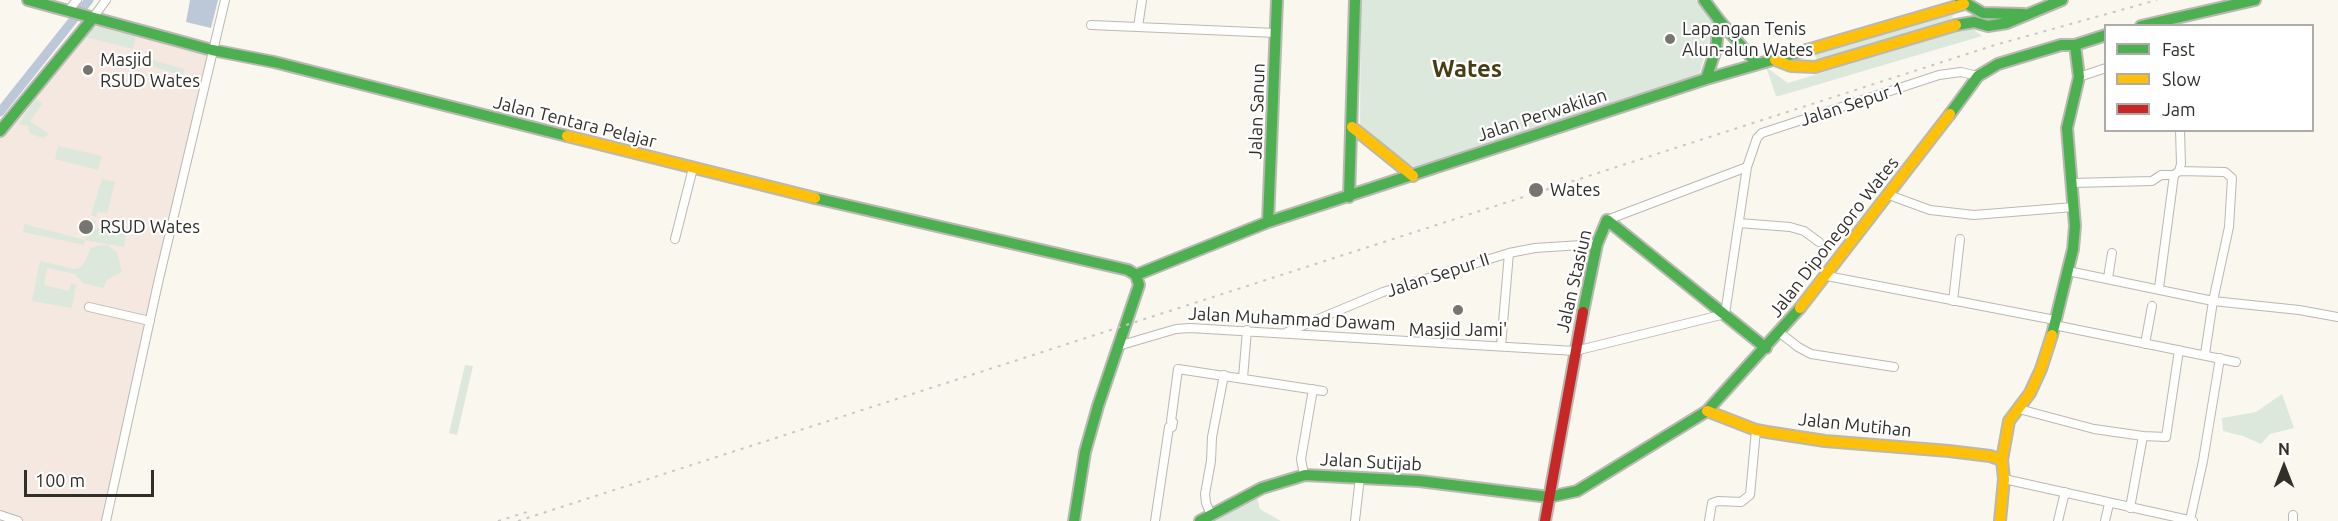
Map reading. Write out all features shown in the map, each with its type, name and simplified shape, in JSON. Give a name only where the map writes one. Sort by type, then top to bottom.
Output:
[{"type":"main road","name":"Jalan Tentara Pelajar","points":[[28,0],[212,50],[274,62],[388,90],[797,194],[1117,266],[1136,275]]},
{"type":"main road","name":"Jalan Sanun","points":[[1268,222],[1278,0]]},
{"type":"main road","points":[[1349,197],[1354,0]]},
{"type":"main road","points":[[1704,0],[1757,64]]},
{"type":"main road","points":[[1774,60],[1791,66],[1815,67],[1963,23],[1974,22],[1988,26],[2007,23],[2062,0]]},
{"type":"main road","points":[[2150,24],[2255,0]]},
{"type":"main road","points":[[1962,2],[1983,13],[2027,14]]},
{"type":"main road","name":"Jalan Perwakilan","points":[[1136,275],[1268,222],[1706,79],[1962,2]]},
{"type":"main road","points":[[0,131],[88,17]]},
{"type":"main road","points":[[1706,79],[1716,49],[1719,20]]},
{"type":"main road","points":[[1978,76],[1998,64],[2061,45],[2074,45],[2104,36]]},
{"type":"main road","points":[[2000,521],[2004,479],[2002,460],[2009,421],[2030,393],[2041,369],[2068,271],[2075,226],[2067,128],[2079,77],[2074,45]]},
{"type":"main road","name":"Jalan Diponegoro Wates","points":[[1707,411],[1780,333],[1827,276],[1978,76]]},
{"type":"main road","points":[[1352,127],[1413,176]]},
{"type":"main road","points":[[1608,220],[1766,348]]},
{"type":"main road","name":"Jalan Stasiun","points":[[1545,521],[1575,351],[1597,244],[1608,220]]},
{"type":"main road","points":[[1074,521],[1085,452],[1139,285],[1136,275]]},
{"type":"main road","name":"Jalan Mutihan","points":[[1707,411],[1756,430],[1825,441],[1990,456],[2002,460]]},
{"type":"main road","name":"Jalan Sutijab","points":[[1200,521],[1262,488],[1283,480],[1304,476],[1419,481],[1549,497],[1577,491],[1707,411]]},
{"type":"street","points":[[70,12],[77,0]]},
{"type":"street","points":[[88,17],[106,0]]},
{"type":"street","points":[[106,521],[225,0]]},
{"type":"street","points":[[1138,27],[1142,0]]},
{"type":"street","points":[[1091,25],[1276,33]]},
{"type":"street","points":[[2079,77],[2104,69]]},
{"type":"street","name":"Jalan Sepur 1","points":[[1725,314],[1747,167],[1757,138],[1762,133],[1939,75],[1961,72],[1978,76]]},
{"type":"street","points":[[2159,288],[2176,173],[2181,164],[2180,132]]},
{"type":"street","points":[[1608,220],[1747,167]]},
{"type":"street","points":[[675,239],[693,168]]},
{"type":"street","points":[[2072,183],[2152,181],[2161,175],[2176,173],[2225,172],[2232,178],[2229,227],[2213,301],[2205,354]]},
{"type":"street","points":[[1889,195],[1930,210],[1974,215],[2074,207]]},
{"type":"street","points":[[1739,223],[1790,227],[1804,231],[1820,242]]},
{"type":"street","points":[[1953,301],[1960,239]]},
{"type":"street","name":"Jalan Sepur II","points":[[1285,333],[1383,292],[1509,253],[1544,247],[1597,244]]},
{"type":"street","points":[[1501,346],[1509,253]]},
{"type":"street","points":[[2108,279],[2112,253]]},
{"type":"street","points":[[2068,271],[2213,301],[2298,310],[2338,317]]},
{"type":"street","points":[[1827,276],[2236,362]]},
{"type":"street","points":[[2145,344],[2152,306]]},
{"type":"street","points":[[89,307],[150,321]]},
{"type":"street","name":"Jalan Muhammad Dawam","points":[[1118,346],[1176,329],[1247,330],[1386,341],[1575,351],[1725,314]]},
{"type":"street","points":[[1243,378],[1247,330]]},
{"type":"street","points":[[1780,333],[1807,352],[1894,367]]},
{"type":"street","points":[[2019,409],[2094,429],[2166,437],[2179,350]]},
{"type":"street","points":[[2004,479],[2191,521],[2204,461],[2220,357]]},
{"type":"street","points":[[1155,521],[1169,427],[1172,427],[1173,422],[1171,421],[1178,369],[1323,391]]},
{"type":"street","points":[[1211,515],[1205,494],[1211,461],[1212,437],[1224,375]]},
{"type":"street","points":[[1304,476],[1301,459],[1313,389]]},
{"type":"street","points":[[1709,521],[1712,503],[1741,502],[1750,495],[1756,430]]},
{"type":"street","points":[[2130,508],[2143,436]]},
{"type":"street","points":[[1355,521],[1360,477]]},
{"type":"street","points":[[2058,521],[2065,492]]},
{"type":"street","points":[[2105,521],[2109,504]]},
{"type":"street","points":[[0,515],[18,521]]},
{"type":"shaded area","name":"RSUD Wates","points":[[101,23],[211,49],[107,521],[0,521],[0,137],[89,29]]},
{"type":"green space","points":[[1361,0],[1696,0],[1714,23],[1699,75],[1414,167],[1360,128]]},
{"type":"green space","points":[[1948,11],[1954,14],[1951,20],[1820,61],[1815,56],[1818,50]]},
{"type":"green space","points":[[102,26],[136,34],[133,49],[85,37],[90,30]]},
{"type":"green space","points":[[1971,27],[1982,36],[1779,96],[1776,96],[1766,67],[1788,83]]},
{"type":"green space","points":[[142,57],[184,69],[184,74],[141,63]]},
{"type":"green space","points":[[37,99],[42,104],[30,121],[49,134],[43,138],[30,134],[28,126],[19,124]]},
{"type":"green space","points":[[58,146],[102,156],[98,170],[55,159]]},
{"type":"green space","points":[[102,179],[115,182],[107,213],[98,212],[96,217],[91,215]]},
{"type":"green space","points":[[90,219],[96,221],[95,228],[104,230],[106,223],[113,225],[110,231],[126,234],[124,247],[85,240]]},
{"type":"green space","points":[[24,224],[85,240],[84,245],[23,232]]},
{"type":"green space","points":[[107,245],[117,252],[122,272],[107,280],[103,288],[83,283],[75,274],[47,268],[44,285],[69,291],[71,284],[76,285],[72,308],[32,301],[40,261],[73,269],[80,268],[90,249]]},
{"type":"green space","points":[[465,365],[473,366],[457,435],[449,433]]},
{"type":"green space","points":[[2282,394],[2294,428],[2270,434],[2261,444],[2223,431],[2222,418],[2256,412]]},
{"type":"green space","points":[[1257,497],[1260,509],[1281,521],[1215,521]]},
{"type":"water","points":[[190,0],[218,0],[211,28],[186,22]]},
{"type":"waterway","points":[[0,112],[89,0]]},
{"type":"railway","points":[[518,521],[1995,45],[2157,0]]},
{"type":"railway","points":[[498,521],[527,512]]},
{"type":"traffic: fast","points":[[28,0],[212,50],[274,62],[567,136]]},
{"type":"traffic: fast","points":[[1268,222],[1277,0]]},
{"type":"traffic: fast","points":[[1349,197],[1355,0]]},
{"type":"traffic: fast","points":[[1704,0],[1719,20],[1716,49],[1706,79]]},
{"type":"traffic: fast","points":[[1960,0],[1983,13],[2024,14]]},
{"type":"traffic: fast","points":[[1956,25],[1974,22],[1988,26],[2007,23],[2062,0]]},
{"type":"traffic: fast","points":[[2150,24],[2255,0]]},
{"type":"traffic: fast","points":[[0,131],[92,19]]},
{"type":"traffic: fast","points":[[1719,20],[1757,64]]},
{"type":"traffic: fast","points":[[1950,114],[1978,76],[1998,64],[2061,45],[2075,45],[2104,36]]},
{"type":"traffic: fast","points":[[2052,335],[2073,249],[2075,226],[2067,128],[2079,77],[2075,45]]},
{"type":"traffic: fast","points":[[1136,275],[1268,222],[1706,79],[1807,50]]},
{"type":"traffic: fast","points":[[815,198],[1128,270],[1136,275],[1139,285],[1085,452],[1074,521]]},
{"type":"traffic: fast","points":[[1583,312],[1597,244],[1607,220],[1766,348]]},
{"type":"traffic: fast","points":[[1200,521],[1262,488],[1305,475],[1419,481],[1549,497],[1577,491],[1707,411],[1800,308]]},
{"type":"traffic: slow","points":[[1807,50],[1964,4]]},
{"type":"traffic: slow","points":[[1775,60],[1791,66],[1815,67],[1956,25]]},
{"type":"traffic: slow","points":[[1800,308],[1950,114]]},
{"type":"traffic: slow","points":[[1352,127],[1413,176]]},
{"type":"traffic: slow","points":[[567,136],[815,198]]},
{"type":"traffic: slow","points":[[2000,521],[2004,479],[2002,460],[2009,421],[2030,393],[2052,335]]},
{"type":"traffic: slow","points":[[1707,411],[1767,432],[1825,441],[1949,451],[1990,456],[2002,460]]},
{"type":"traffic: jam","points":[[1545,521],[1583,312]]},
{"type":"place","name":"Lapangan Tenis Alun-alun Wates","points":[[1670,39]]},
{"type":"place","name":"Masjid RSUD Wates","points":[[88,70]]},
{"type":"place","name":"Wates","points":[[1536,190]]},
{"type":"place","name":"RSUD Wates","points":[[86,227]]},
{"type":"place","name":"Masjid Jami'","points":[[1458,310]]},
{"type":"district","name":"Wates","points":[[1467,69]]}]
